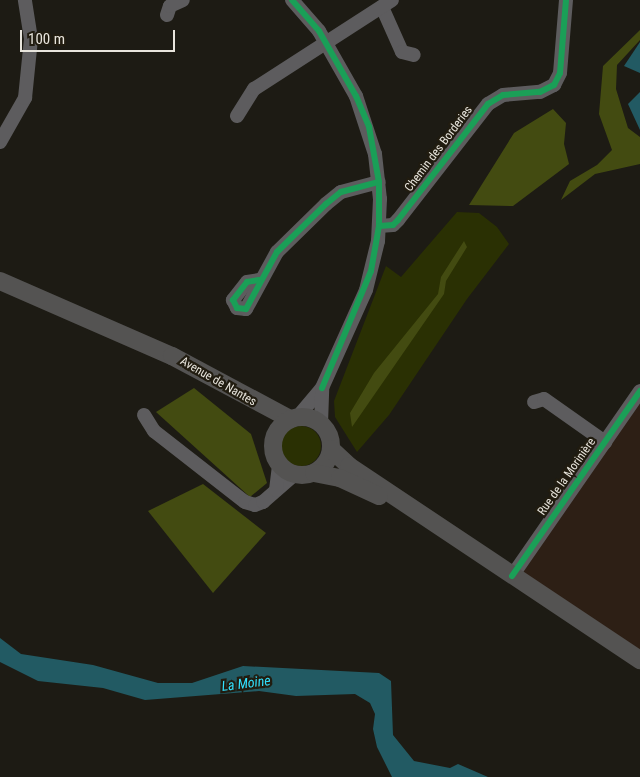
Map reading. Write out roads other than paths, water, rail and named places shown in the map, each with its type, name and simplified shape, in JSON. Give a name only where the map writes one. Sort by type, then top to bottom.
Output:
[{"type":"main road","name":"Avenue de Nantes","points":[[0,281],[190,364],[294,418]]},
{"type":"main road","name":"Avenue de Nantes","points":[[146,346],[251,413],[274,437]]},
{"type":"main road","points":[[438,527],[340,478],[287,470],[274,457],[274,437],[294,418],[321,424],[331,449],[349,466],[640,660]]},
{"type":"main road","points":[[314,473],[326,464],[331,449]]},
{"type":"street","points":[[0,142],[25,98],[31,39],[25,0]]},
{"type":"street","points":[[167,15],[170,6],[183,0]]},
{"type":"street","points":[[292,0],[327,44],[369,128],[379,182],[380,226],[366,290],[322,388],[294,418]]},
{"type":"street","name":"Chemin des Borderies","points":[[380,226],[393,225],[398,220],[488,104],[503,95],[540,92],[554,85],[560,73],[566,0]]},
{"type":"street","points":[[237,116],[254,90],[387,3],[402,52],[414,56]]},
{"type":"street","points":[[260,280],[277,252],[334,197],[379,182]]},
{"type":"street","points":[[321,424],[322,388]]},
{"type":"street","name":"Rue de la Morinière","points":[[512,576],[640,392]]},
{"type":"street","points":[[534,402],[544,399],[605,442]]},
{"type":"street","points":[[144,415],[154,431],[245,502],[259,504],[276,490],[287,470]]},
{"type":"water","points":[[640,42],[640,73],[624,66]]},
{"type":"water","points":[[640,92],[640,130],[628,104]]},
{"type":"water","name":"La Moine","points":[[0,638],[21,654],[93,665],[158,683],[192,683],[243,666],[379,673],[391,681],[393,735],[414,761],[450,768],[458,764],[488,777],[392,777],[377,747],[373,729],[375,714],[370,703],[355,694],[296,696],[259,691],[145,700],[103,688],[38,681],[0,662]]}]
